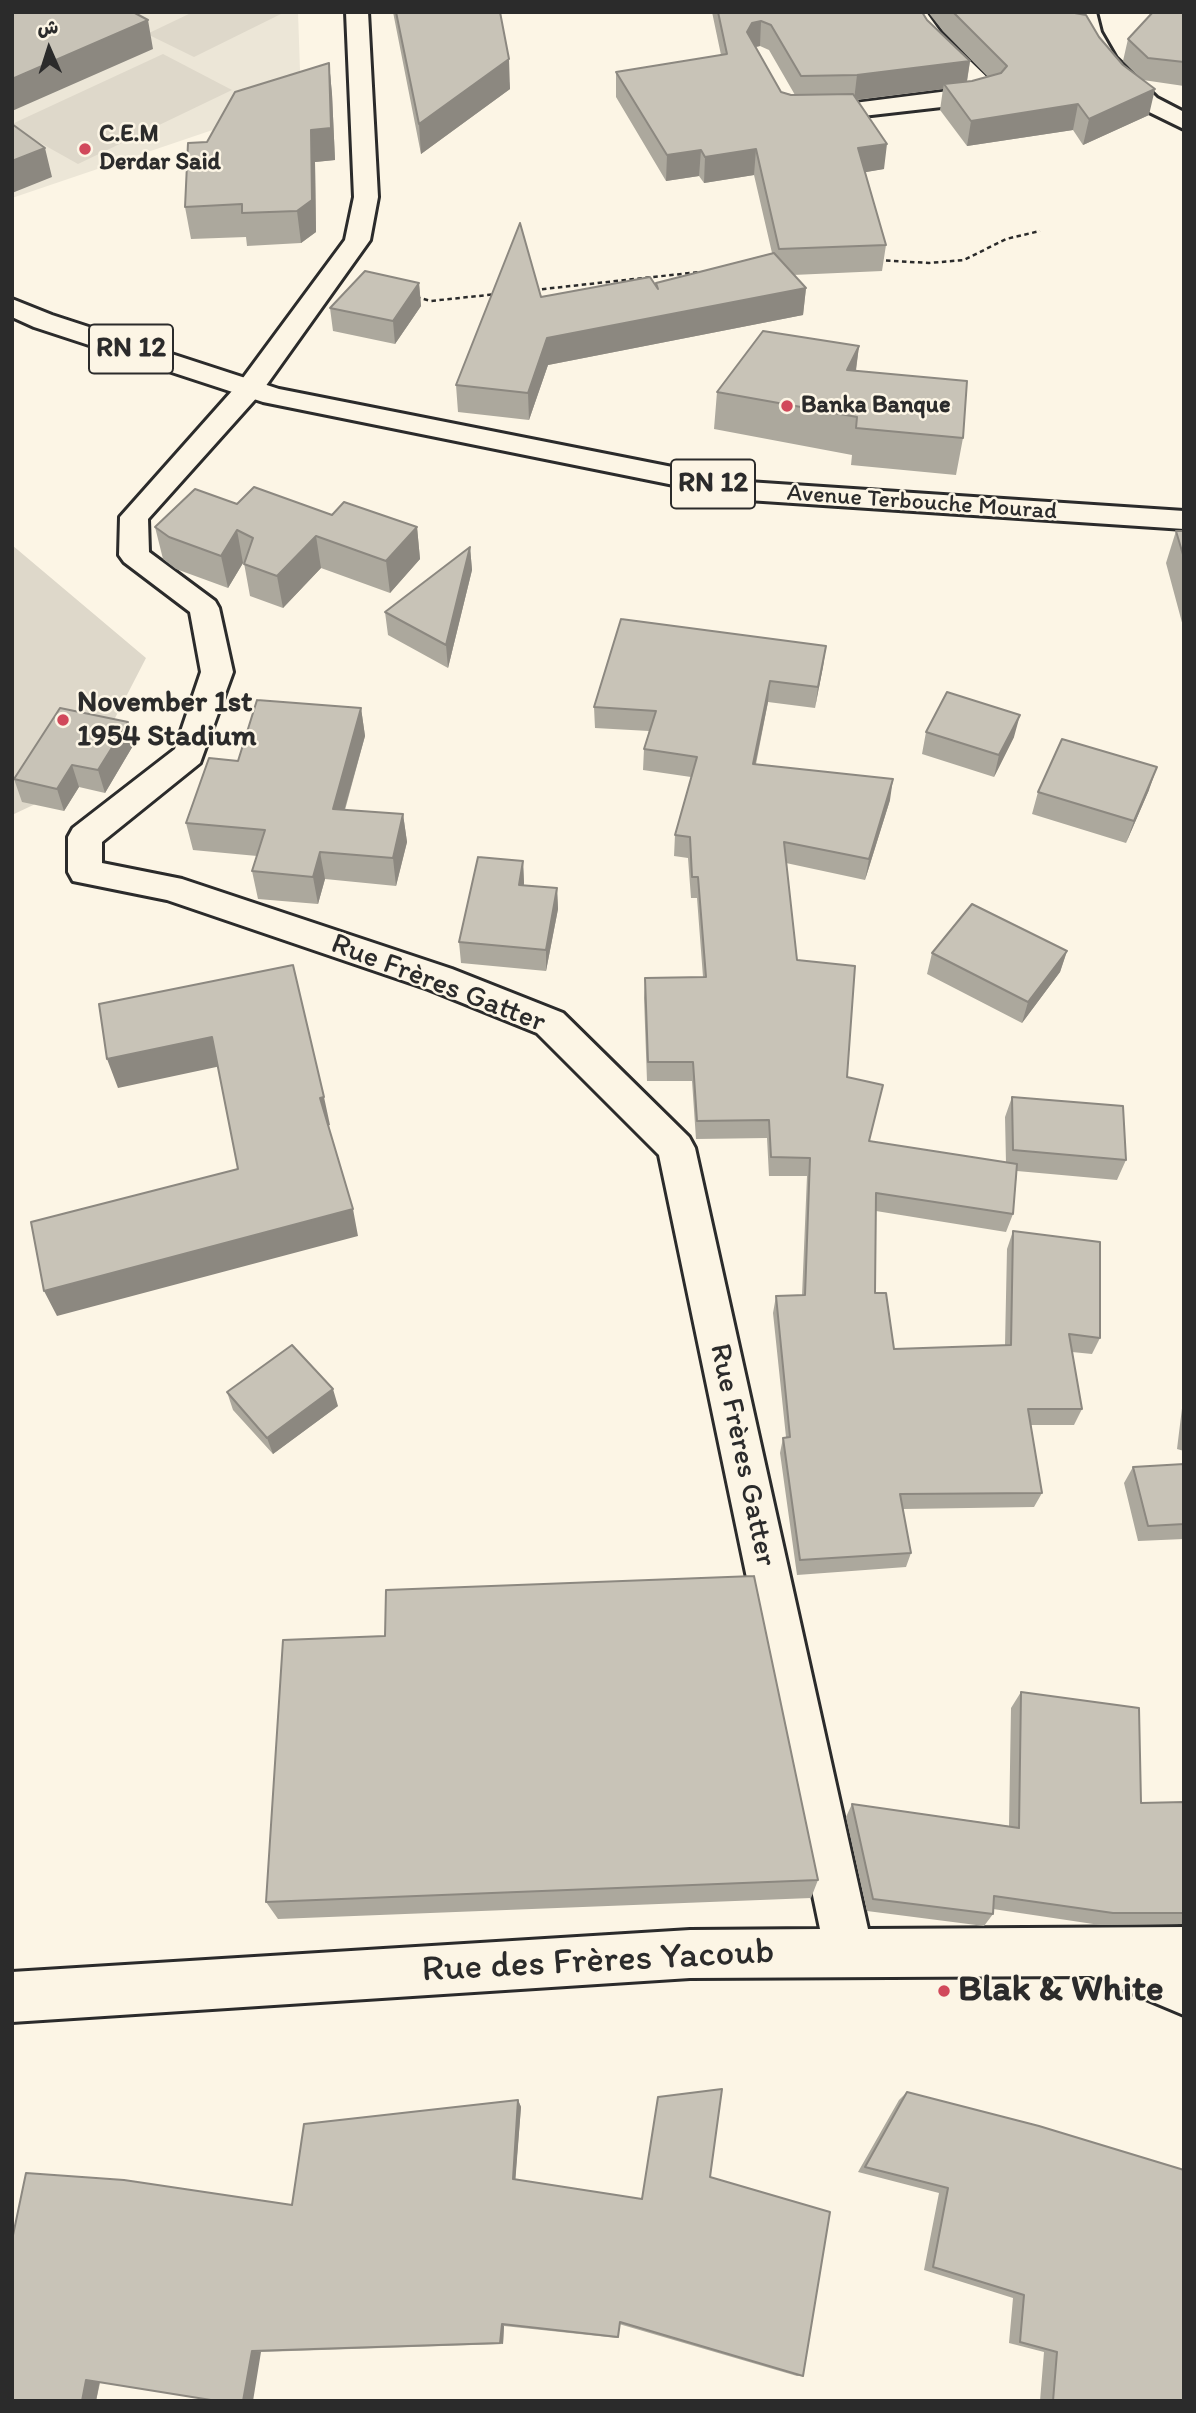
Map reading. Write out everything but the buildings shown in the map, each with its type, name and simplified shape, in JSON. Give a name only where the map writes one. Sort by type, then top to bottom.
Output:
[{"type":"street","points":[[250,388],[357,240],[366,197],[357,12]]},
{"type":"street","points":[[789,111],[854,110],[968,96],[988,91],[933,38],[915,12]]},
{"type":"street","points":[[1085,12],[1090,32],[1107,61],[1127,84],[1149,103],[1184,122]]},
{"type":"street","name":"RN 12","points":[[12,307],[43,321],[250,388]]},
{"type":"street","name":"Avenue Terbouche Mourad","points":[[250,388],[273,396],[748,491],[1184,520]]},
{"type":"street","name":"Rue Frères Gatter","points":[[250,388],[134,517],[134,555],[204,608],[217,672],[189,755],[85,837],[85,872],[170,888],[440,979],[550,1023],[676,1148],[849,1952]]},
{"type":"street","name":"Rue des Frères Yacoub","points":[[12,1997],[690,1954],[1184,1951]]},
{"type":"street","points":[[1090,1952],[1184,1990]]},
{"type":"path","points":[[873,260],[929,263],[964,260],[1006,239],[1040,230]]},
{"type":"path","points":[[524,291],[712,271]]},
{"type":"path","points":[[405,295],[431,301],[498,294]]},
{"type":"shaded area","name":"C.E.M Derdar Said","points":[[12,12],[298,12],[301,100],[12,198]]},
{"type":"shaded area","points":[[193,12],[285,12],[194,57],[147,34]]},
{"type":"shaded area","points":[[163,54],[232,90],[78,164],[12,127],[12,124]]},
{"type":"shaded area","name":"November 1st 1954 Stadium","points":[[12,545],[146,658],[82,782],[12,815]]},
{"type":"place","name":"C.E.M Derdar Said","points":[[85,149]]},
{"type":"place","name":"Banka Banque","points":[[787,406]]},
{"type":"place","name":"November 1st 1954 Stadium","points":[[63,720]]},
{"type":"place","name":"Blak & White","points":[[944,1991]]}]
